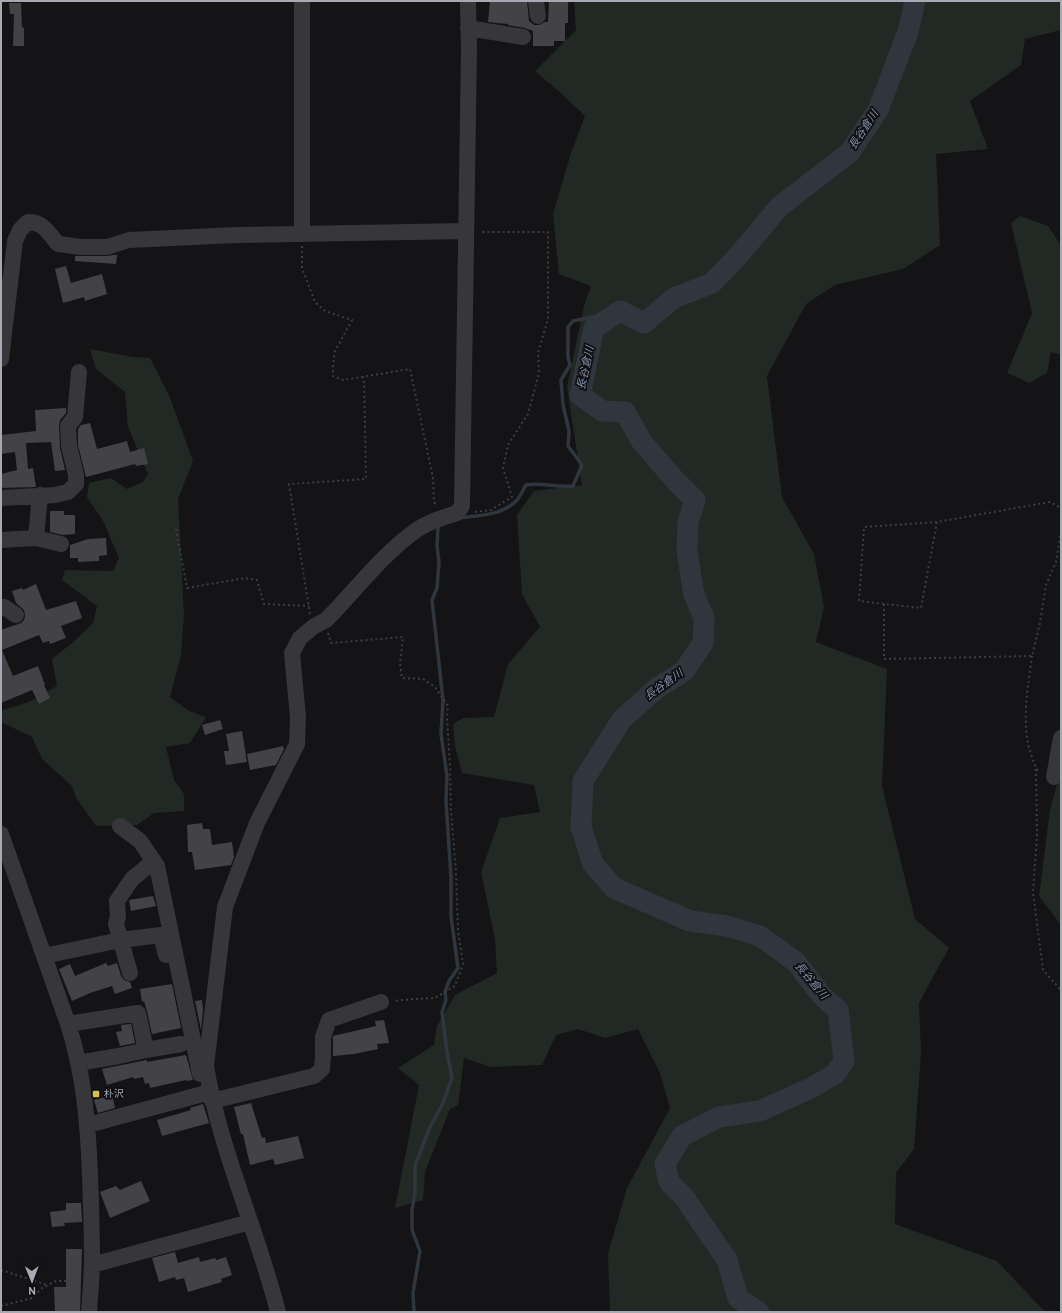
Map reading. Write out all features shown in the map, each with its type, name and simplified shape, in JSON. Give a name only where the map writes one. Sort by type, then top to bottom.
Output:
[{"type":"street","points":[[302,1],[302,233]]},
{"type":"street","points":[[209,1095],[206,1066],[225,907],[257,822],[297,744],[298,717],[292,653],[300,638],[319,624],[391,550],[419,528],[440,518],[457,513],[462,506],[468,1]]},
{"type":"street","points":[[468,28],[523,38]]},
{"type":"street","points":[[1,359],[15,241],[20,230],[28,222],[35,222],[39,224],[58,244],[81,247],[107,247],[129,240],[302,233],[466,231]]},
{"type":"street","points":[[1,498],[54,495],[68,492],[76,484],[76,475],[69,446],[68,426],[75,417],[79,372]]},
{"type":"street","points":[[36,538],[40,495]]},
{"type":"street","points":[[1,540],[36,538],[61,544]]},
{"type":"street","points":[[1,607],[4,607],[16,614]]},
{"type":"street","points":[[1054,777],[1061,738]]},
{"type":"street","points":[[120,826],[140,841],[157,866],[209,1095],[278,1312]]},
{"type":"street","points":[[1,834],[68,1024],[78,1063],[88,1125],[92,1265],[89,1312]]},
{"type":"street","points":[[130,973],[116,924],[118,916],[117,901],[132,879],[154,861]]},
{"type":"street","points":[[44,956],[120,940],[161,935],[167,962]]},
{"type":"street","points":[[88,1125],[209,1095],[314,1076],[322,1069],[323,1037],[329,1020],[381,1002]]},
{"type":"street","points":[[68,1024],[138,1013],[146,1050]]},
{"type":"street","points":[[78,1063],[181,1044]]},
{"type":"street","points":[[92,1265],[250,1222]]},
{"type":"path","points":[[457,513],[491,510],[512,497],[503,468],[508,445],[528,414],[539,373],[538,353],[548,320],[548,232],[466,231]]},
{"type":"path","points":[[302,233],[302,268],[315,302],[325,311],[352,320],[335,351],[333,376],[343,380],[410,369],[433,478],[434,501],[440,518]]},
{"type":"path","points":[[364,377],[366,479],[289,484],[309,606],[330,643],[403,637],[400,664],[402,678],[423,679],[435,687],[448,706],[447,718],[451,811],[456,872],[458,931],[463,964],[454,986],[435,998],[414,998],[381,1002]]},
{"type":"path","points":[[937,522],[921,608],[858,601],[864,527],[937,522],[1050,502],[1061,508]]},
{"type":"path","points":[[176,529],[187,588],[245,578],[257,580],[264,604],[309,606]]},
{"type":"path","points":[[1061,532],[1056,562],[1046,585],[1040,623],[1032,656],[1028,686],[1026,731],[1029,749],[1036,769],[1037,835],[1033,892],[1043,970],[1061,990]]},
{"type":"path","points":[[884,604],[884,659],[1032,656]]},
{"type":"path","points":[[1036,769],[1054,777]]},
{"type":"path","points":[[1,1270],[48,1285]]},
{"type":"path","points":[[1,1306],[32,1298],[42,1288],[56,1281],[91,1281]]},
{"type":"shaded area","points":[[574,1],[1061,1],[1061,30],[1025,39],[1021,65],[970,101],[988,149],[936,154],[940,245],[903,269],[835,285],[806,304],[767,376],[782,497],[814,554],[824,607],[816,642],[887,669],[882,786],[915,919],[949,948],[919,1003],[921,1054],[914,1149],[896,1173],[895,1224],[997,1261],[1045,1312],[610,1312],[608,1254],[627,1188],[670,1108],[660,1073],[638,1029],[605,1038],[578,1029],[556,1035],[542,1065],[491,1067],[464,1058],[458,1105],[450,1109],[425,1172],[423,1200],[395,1208],[419,1085],[398,1068],[434,1045],[437,1026],[455,995],[497,973],[495,939],[481,872],[500,818],[540,812],[534,785],[462,773],[455,746],[453,724],[463,718],[494,717],[508,664],[540,627],[522,594],[517,515],[534,491],[582,485],[567,387],[585,302],[591,286],[559,274],[553,214],[571,153],[585,116],[535,71],[576,30]]},
{"type":"shaded area","points":[[1020,216],[1048,226],[1061,245],[1061,355],[1051,352],[1047,373],[1029,383],[1007,373],[1032,313],[1011,223]]},
{"type":"shaded area","points":[[90,349],[132,357],[150,358],[169,395],[193,461],[178,499],[184,614],[181,655],[170,697],[189,711],[206,717],[190,743],[166,747],[174,780],[184,794],[184,811],[154,813],[137,825],[96,826],[76,798],[72,786],[42,759],[32,737],[1,722],[3,710],[29,702],[57,686],[52,659],[93,623],[97,606],[62,580],[65,570],[113,571],[119,558],[103,521],[87,497],[89,483],[111,478],[127,489],[143,482],[148,474],[128,427],[125,392],[96,369]]},
{"type":"shaded area","points":[[1061,771],[1061,925],[1039,896],[1050,809]]},
{"type":"building","points":[[490,1],[527,1],[529,21],[534,25],[539,25],[548,22],[549,1],[568,1],[568,23],[565,23],[565,41],[554,41],[554,46],[533,46],[533,31],[508,24],[488,22]]},
{"type":"building","points":[[9,3],[21,3],[22,27],[24,28],[24,46],[13,46],[14,14],[10,14]]},
{"type":"building","points":[[117,255],[116,264],[75,261],[75,256]]},
{"type":"building","points":[[66,266],[71,283],[102,274],[107,294],[85,301],[84,297],[63,303],[55,269]]},
{"type":"building","points":[[66,408],[66,413],[60,420],[59,426],[60,448],[65,470],[55,471],[51,442],[26,443],[28,469],[33,468],[36,487],[1,488],[1,474],[17,470],[15,452],[1,454],[1,435],[36,431],[35,410]]},
{"type":"building","points":[[90,423],[97,449],[127,441],[130,452],[144,448],[148,464],[136,466],[135,464],[86,477],[78,445],[78,429],[81,425]]},
{"type":"building","points":[[50,511],[64,511],[64,515],[75,515],[75,534],[63,535],[50,532]]},
{"type":"building","points":[[106,538],[107,555],[99,556],[99,561],[78,562],[78,558],[70,558],[70,545],[88,539]]},
{"type":"building","points":[[36,584],[46,610],[76,601],[82,618],[61,626],[66,638],[50,644],[49,641],[43,643],[39,635],[2,650],[13,676],[38,666],[50,698],[39,704],[32,690],[1,703],[1,630],[21,623],[25,616],[24,610],[16,603],[12,591],[22,588],[23,590]]},
{"type":"building","points":[[220,720],[223,729],[205,735],[202,725]]},
{"type":"building","points":[[242,731],[247,762],[226,765],[224,751],[229,751],[226,734]]},
{"type":"building","points":[[283,746],[284,749],[276,765],[250,770],[247,754]]},
{"type":"building","points":[[202,823],[203,829],[210,829],[212,845],[232,842],[234,857],[231,865],[195,870],[192,852],[188,852],[187,825]]},
{"type":"building","points":[[153,896],[156,906],[131,911],[129,900]]},
{"type":"building","points":[[106,963],[108,966],[117,963],[121,976],[124,980],[130,982],[132,988],[115,994],[112,986],[72,1001],[59,969],[70,964],[75,976]]},
{"type":"building","points":[[172,984],[181,1028],[152,1034],[144,1001],[142,1002],[140,989]]},
{"type":"building","points":[[202,1000],[203,1009],[201,1030],[195,1001]]},
{"type":"building","points":[[384,1020],[389,1043],[377,1044],[378,1049],[354,1054],[333,1056],[333,1036],[376,1026],[375,1021]]},
{"type":"building","points":[[131,1024],[135,1043],[120,1046],[116,1032],[122,1031],[121,1025]]},
{"type":"building","points":[[186,1055],[193,1080],[186,1080],[150,1088],[149,1083],[145,1084],[143,1077],[134,1079],[133,1077],[107,1085],[102,1069],[147,1060],[147,1062]]},
{"type":"building","points":[[112,1095],[115,1108],[98,1113],[94,1100]]},
{"type":"building","points":[[251,1103],[262,1138],[265,1137],[266,1143],[298,1136],[304,1158],[275,1165],[273,1159],[250,1165],[243,1134],[241,1134],[234,1107]]},
{"type":"building","points":[[203,1104],[209,1123],[162,1136],[157,1120],[191,1110],[190,1108]]},
{"type":"building","points":[[141,1181],[150,1201],[110,1218],[100,1192],[116,1186],[120,1190]]},
{"type":"building","points":[[66,1203],[81,1203],[82,1222],[64,1223],[65,1226],[52,1227],[50,1212],[66,1210]]},
{"type":"building","points":[[66,1249],[82,1249],[80,1312],[55,1312],[54,1287],[66,1287]]},
{"type":"building","points":[[175,1252],[178,1263],[199,1257],[200,1262],[226,1257],[232,1275],[221,1279],[222,1282],[188,1292],[184,1278],[176,1280],[175,1277],[159,1282],[152,1258]]},
{"type":"waterway","name":"長谷倉川","points":[[759,1312],[738,1298],[727,1260],[684,1197],[669,1182],[665,1164],[682,1136],[719,1117],[760,1111],[811,1088],[835,1074],[844,1061],[838,1010],[821,995],[796,962],[760,936],[727,926],[690,921],[614,888],[593,864],[581,827],[583,781],[622,719],[657,688],[684,671],[703,643],[704,618],[694,595],[687,551],[688,522],[695,500],[674,479],[642,442],[625,412],[602,411],[580,395],[594,328],[620,311],[644,323],[674,298],[712,283],[738,256],[779,207],[850,152],[878,110],[908,32],[915,1]]},
{"type":"waterway","points":[[459,518],[489,514],[504,510],[516,501],[526,485],[538,484],[573,486],[582,465],[568,446],[569,431],[563,405],[561,380],[570,365],[568,357],[568,327],[573,321],[613,315]]},
{"type":"waterway","points":[[414,1312],[413,1293],[420,1251],[412,1230],[412,1210],[415,1193],[415,1166],[429,1129],[442,1105],[452,1078],[442,1012],[446,1000],[445,992],[449,981],[458,968],[451,916],[451,877],[446,801],[447,776],[441,734],[443,700],[432,600],[437,588],[439,562],[437,546],[438,526],[440,524]]},
{"type":"place","name":"朴沢","points":[[96,1094]]}]
